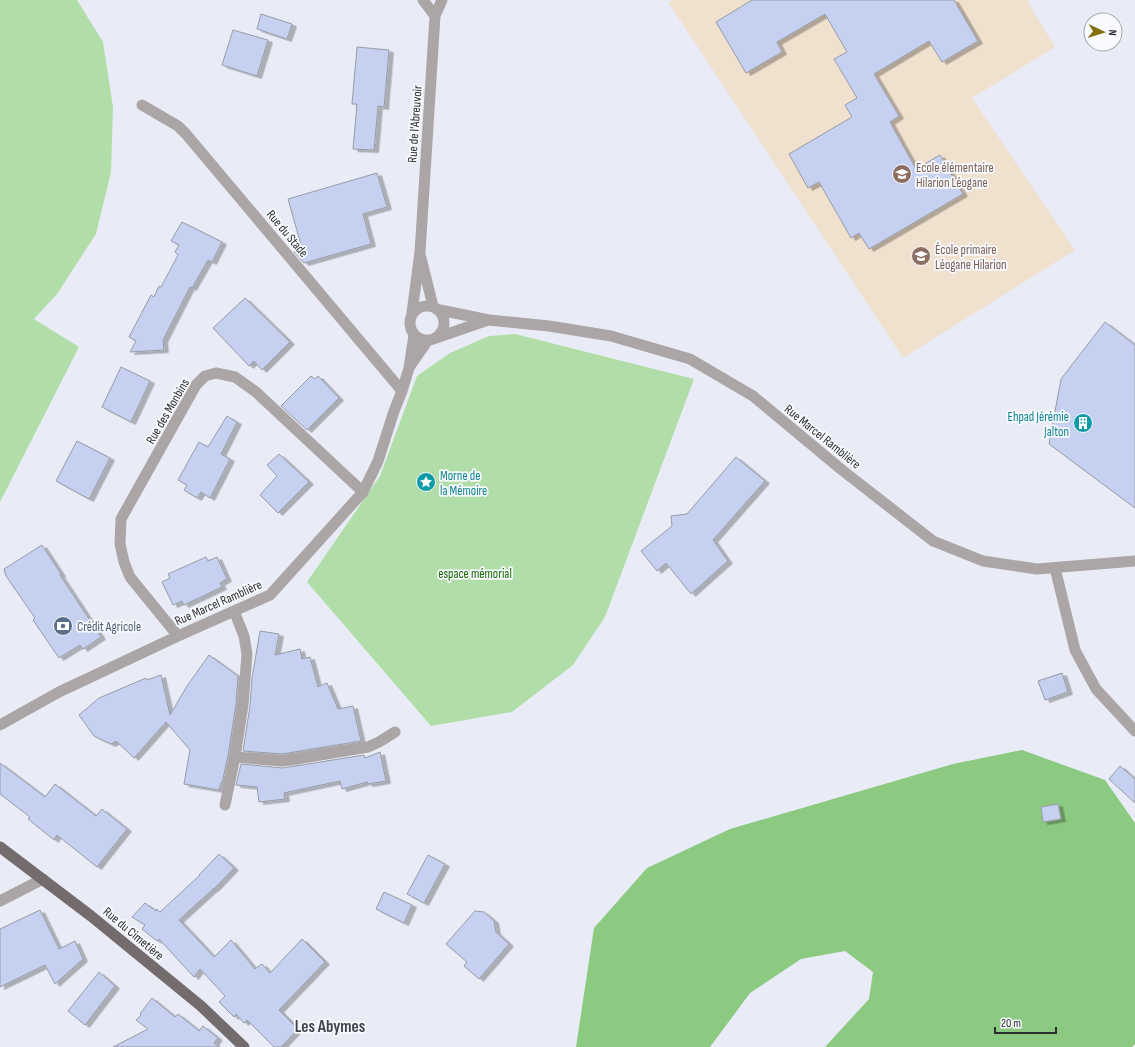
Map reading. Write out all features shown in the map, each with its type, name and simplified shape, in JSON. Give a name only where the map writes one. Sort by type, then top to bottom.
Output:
[{"type":"main road","name":"Rue du Cimetière","points":[[0,847],[91,916],[201,1006],[244,1047]]},
{"type":"street","points":[[423,0],[435,16]]},
{"type":"street","name":"Rue de l'Abreuvoir","points":[[420,252],[435,16],[442,0]]},
{"type":"street","name":"Rue du Stade","points":[[142,105],[178,126],[186,134],[402,391]]},
{"type":"street","points":[[420,252],[436,308],[444,317],[444,325],[441,332],[432,339],[421,339],[414,335],[410,328],[409,320],[412,313],[420,252]]},
{"type":"street","points":[[412,313],[425,305],[436,308]]},
{"type":"street","name":"Rue Marcel Ramblière","points":[[436,308],[489,320],[549,326],[611,336],[690,359],[753,396],[842,470],[933,541],[983,561],[1037,569],[1135,561]]},
{"type":"street","name":"Rue Marcel Ramblière","points":[[409,368],[432,339],[489,320]]},
{"type":"street","name":"Rue Marcel Ramblière","points":[[0,725],[59,692],[178,636],[270,596],[363,492],[378,461],[402,391],[409,368],[414,335]]},
{"type":"street","name":"Rue des Monbins","points":[[178,636],[130,577],[124,562],[120,544],[121,519],[196,385],[205,376],[216,373],[235,377],[256,392],[363,492]]},
{"type":"street","points":[[1055,568],[1075,650],[1096,689],[1135,731]]},
{"type":"street","points":[[226,805],[243,705],[248,654],[244,636],[234,611]]},
{"type":"street","points":[[235,757],[282,761],[299,759],[368,747],[395,732]]},
{"type":"street","points":[[0,901],[44,879]]},
{"type":"shaded area","name":"Ecole élémentaire Hilarion Léogane","points":[[672,0],[1027,0],[1055,47],[972,98],[1075,250],[903,358],[668,2]]},
{"type":"green space","points":[[0,0],[77,0],[103,42],[113,107],[111,172],[96,234],[57,294],[34,319],[79,347],[0,502]]},
{"type":"green space","name":"espace mémorial","points":[[515,334],[694,379],[605,617],[573,665],[512,712],[431,726],[307,582],[380,476],[417,376],[450,353],[489,336]]},
{"type":"green space","points":[[1022,750],[1105,780],[1135,823],[1135,1044],[1132,1047],[825,1047],[869,999],[873,972],[845,951],[801,959],[750,993],[710,1047],[576,1047],[594,928],[647,868],[730,829],[953,764]]},
{"type":"building","points":[[752,0],[954,0],[978,41],[942,62],[929,41],[874,74],[899,116],[890,122],[916,169],[940,155],[963,194],[869,249],[859,233],[851,238],[819,182],[808,188],[789,154],[852,117],[845,105],[857,98],[834,59],[847,52],[825,14],[777,42],[782,52],[746,73],[716,22]]},
{"type":"building","points":[[261,14],[292,24],[287,39],[257,29]]},
{"type":"building","points":[[233,30],[268,40],[257,76],[222,65]]},
{"type":"building","points":[[357,47],[389,50],[384,107],[378,106],[374,150],[353,149],[357,104],[352,104]]},
{"type":"building","points":[[377,173],[387,207],[363,214],[371,244],[304,263],[294,252],[301,245],[288,199]]},
{"type":"building","points":[[182,222],[222,242],[212,262],[208,260],[192,288],[190,287],[163,340],[164,350],[130,352],[136,341],[129,337],[151,295],[154,297],[159,286],[161,287],[178,255],[175,252],[179,245],[171,241]]},
{"type":"building","points":[[245,298],[290,342],[262,370],[254,361],[249,366],[213,328]]},
{"type":"building","name":"Ehpad Jérémie Jalton","points":[[1105,322],[1135,345],[1135,508],[1049,444],[1061,379]]},
{"type":"building","points":[[121,367],[150,381],[131,422],[102,407]]},
{"type":"building","points":[[311,376],[315,379],[318,376],[339,398],[307,430],[281,406]]},
{"type":"building","points":[[227,416],[237,422],[221,454],[230,459],[210,498],[201,492],[197,498],[184,490],[187,485],[178,480],[199,442],[208,447]]},
{"type":"building","points":[[77,441],[110,458],[89,499],[56,481]]},
{"type":"building","points":[[279,454],[309,482],[278,513],[260,495],[277,476],[267,465]]},
{"type":"building","points":[[736,457],[765,481],[713,540],[728,561],[691,594],[666,563],[657,571],[641,551],[672,526],[671,516],[687,514]]},
{"type":"building","points":[[42,545],[101,637],[83,649],[80,645],[59,658],[33,620],[35,618],[6,576],[4,569]]},
{"type":"building","points":[[206,557],[208,561],[217,557],[227,579],[220,583],[222,587],[184,605],[182,601],[173,605],[162,582],[170,578],[168,574]]},
{"type":"building","points":[[260,631],[279,634],[275,655],[300,649],[302,659],[310,657],[318,687],[327,683],[338,709],[353,706],[361,741],[282,754],[243,751],[250,706],[252,678]]},
{"type":"building","points":[[209,655],[238,676],[236,704],[228,756],[219,790],[184,784],[190,750],[166,722],[134,758],[116,741],[111,744],[94,736],[79,715],[99,698],[146,678],[147,680],[161,675],[170,715],[187,686]]},
{"type":"building","points":[[1062,673],[1068,692],[1045,700],[1038,681]]},
{"type":"building","points":[[380,752],[386,781],[368,784],[367,782],[342,789],[340,781],[284,793],[285,799],[259,802],[257,787],[236,785],[241,764],[283,768],[364,755],[365,758]]},
{"type":"building","points":[[0,763],[45,797],[55,784],[96,816],[102,809],[127,829],[97,867],[57,835],[54,840],[28,819],[30,817],[0,794]]},
{"type":"building","points":[[1120,766],[1135,779],[1135,803],[1109,779]]},
{"type":"building","points":[[1058,804],[1061,819],[1043,822],[1041,807]]},
{"type":"building","points":[[219,854],[234,868],[214,889],[179,920],[214,957],[231,940],[255,969],[262,964],[270,973],[302,939],[325,962],[279,1010],[298,1029],[281,1047],[274,1047],[247,1020],[244,1023],[236,1014],[234,1017],[219,1002],[225,996],[200,969],[194,977],[159,939],[157,941],[142,929],[145,925],[132,917],[145,903],[156,911],[157,909],[160,912],[200,875]]},
{"type":"building","points":[[428,855],[445,864],[424,903],[407,894]]},
{"type":"building","points":[[384,892],[412,905],[404,923],[376,909]]},
{"type":"building","points":[[40,910],[59,949],[75,941],[83,959],[55,984],[45,965],[0,987],[0,929]]},
{"type":"building","points":[[475,911],[484,912],[494,921],[496,932],[509,944],[479,979],[464,966],[467,962],[446,944]]},
{"type":"building","points":[[99,972],[115,986],[85,1025],[68,1011]]},
{"type":"building","points":[[152,998],[175,1017],[178,1014],[199,1031],[203,1026],[218,1038],[214,1043],[219,1047],[113,1047],[148,1029],[136,1020]]},
{"type":"place","name":"Ecole élémentaire Hilarion Léogane","points":[[902,174]]},
{"type":"place","name":"École primaire Léogane Hilarion","points":[[921,256]]},
{"type":"place","name":"Ehpad Jérémie Jalton","points":[[1083,423]]},
{"type":"place","name":"Morne de la Mémoire","points":[[426,482]]},
{"type":"place","name":"Crédit Agricole","points":[[63,626]]},
{"type":"district","name":"Les Abymes","points":[[330,1026]]}]
